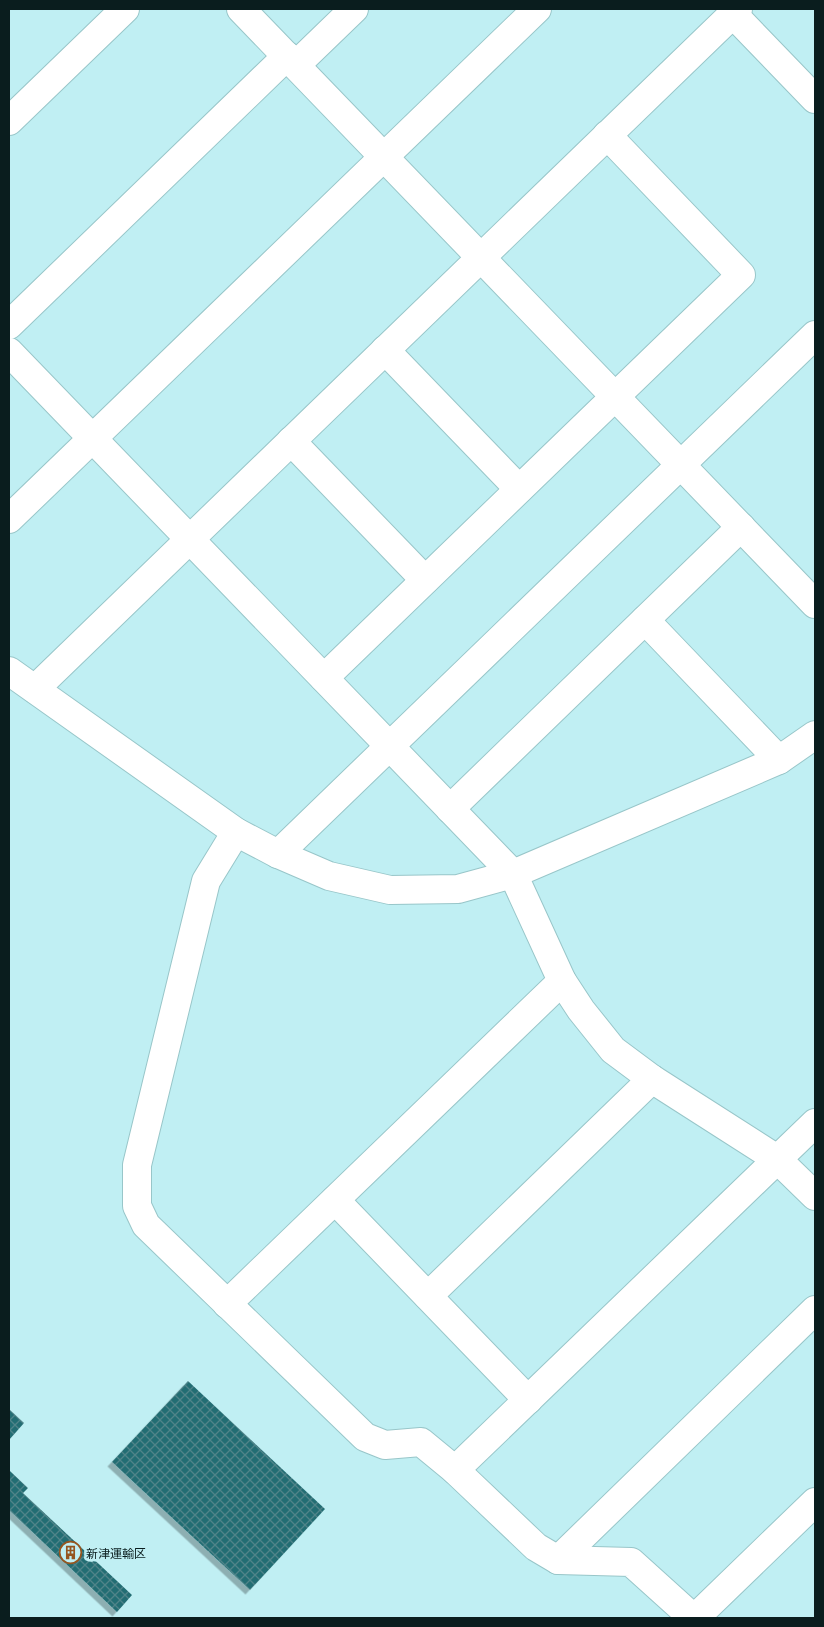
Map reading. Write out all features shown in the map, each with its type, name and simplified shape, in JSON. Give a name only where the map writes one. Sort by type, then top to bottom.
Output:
[{"type":"street","points":[[9,121],[125,9]]},
{"type":"street","points":[[241,9],[815,604]]},
{"type":"street","points":[[9,325],[291,61],[354,9]]},
{"type":"street","points":[[9,519],[537,9]]},
{"type":"street","points":[[34,689],[736,11],[815,99]]},
{"type":"street","points":[[324,678],[741,275],[607,135]]},
{"type":"street","points":[[278,854],[815,335]]},
{"type":"street","points":[[385,350],[519,489]]},
{"type":"street","points":[[9,352],[513,874],[562,981],[581,1010],[613,1050],[652,1080],[778,1159],[815,1196]]},
{"type":"street","points":[[291,441],[425,580]]},
{"type":"street","points":[[450,809],[741,527]]},
{"type":"street","points":[[645,620],[779,760]]},
{"type":"street","points":[[9,671],[236,832],[278,854],[329,876],[390,890],[458,889],[513,874],[779,760],[815,735]]},
{"type":"street","points":[[236,832],[206,881],[138,1165],[137,1206],[146,1225],[365,1436],[384,1445],[421,1442],[455,1470],[536,1546],[558,1560],[631,1562],[694,1618],[815,1502]]},
{"type":"street","points":[[227,1304],[562,981]]},
{"type":"street","points":[[428,1296],[652,1080]]},
{"type":"street","points":[[455,1470],[815,1123]]},
{"type":"street","points":[[335,1200],[528,1400]]},
{"type":"street","points":[[558,1560],[815,1310]]},
{"type":"building","points":[[188,1381],[325,1509],[250,1590],[112,1462]]},
{"type":"building","points":[[9,1409],[24,1423],[9,1440]]},
{"type":"building","name":"新津運輸区","points":[[10,1471],[28,1488],[23,1493],[132,1595],[117,1612],[9,1510]]},
{"type":"place","name":"新津運輸区","points":[[70,1553]]}]
